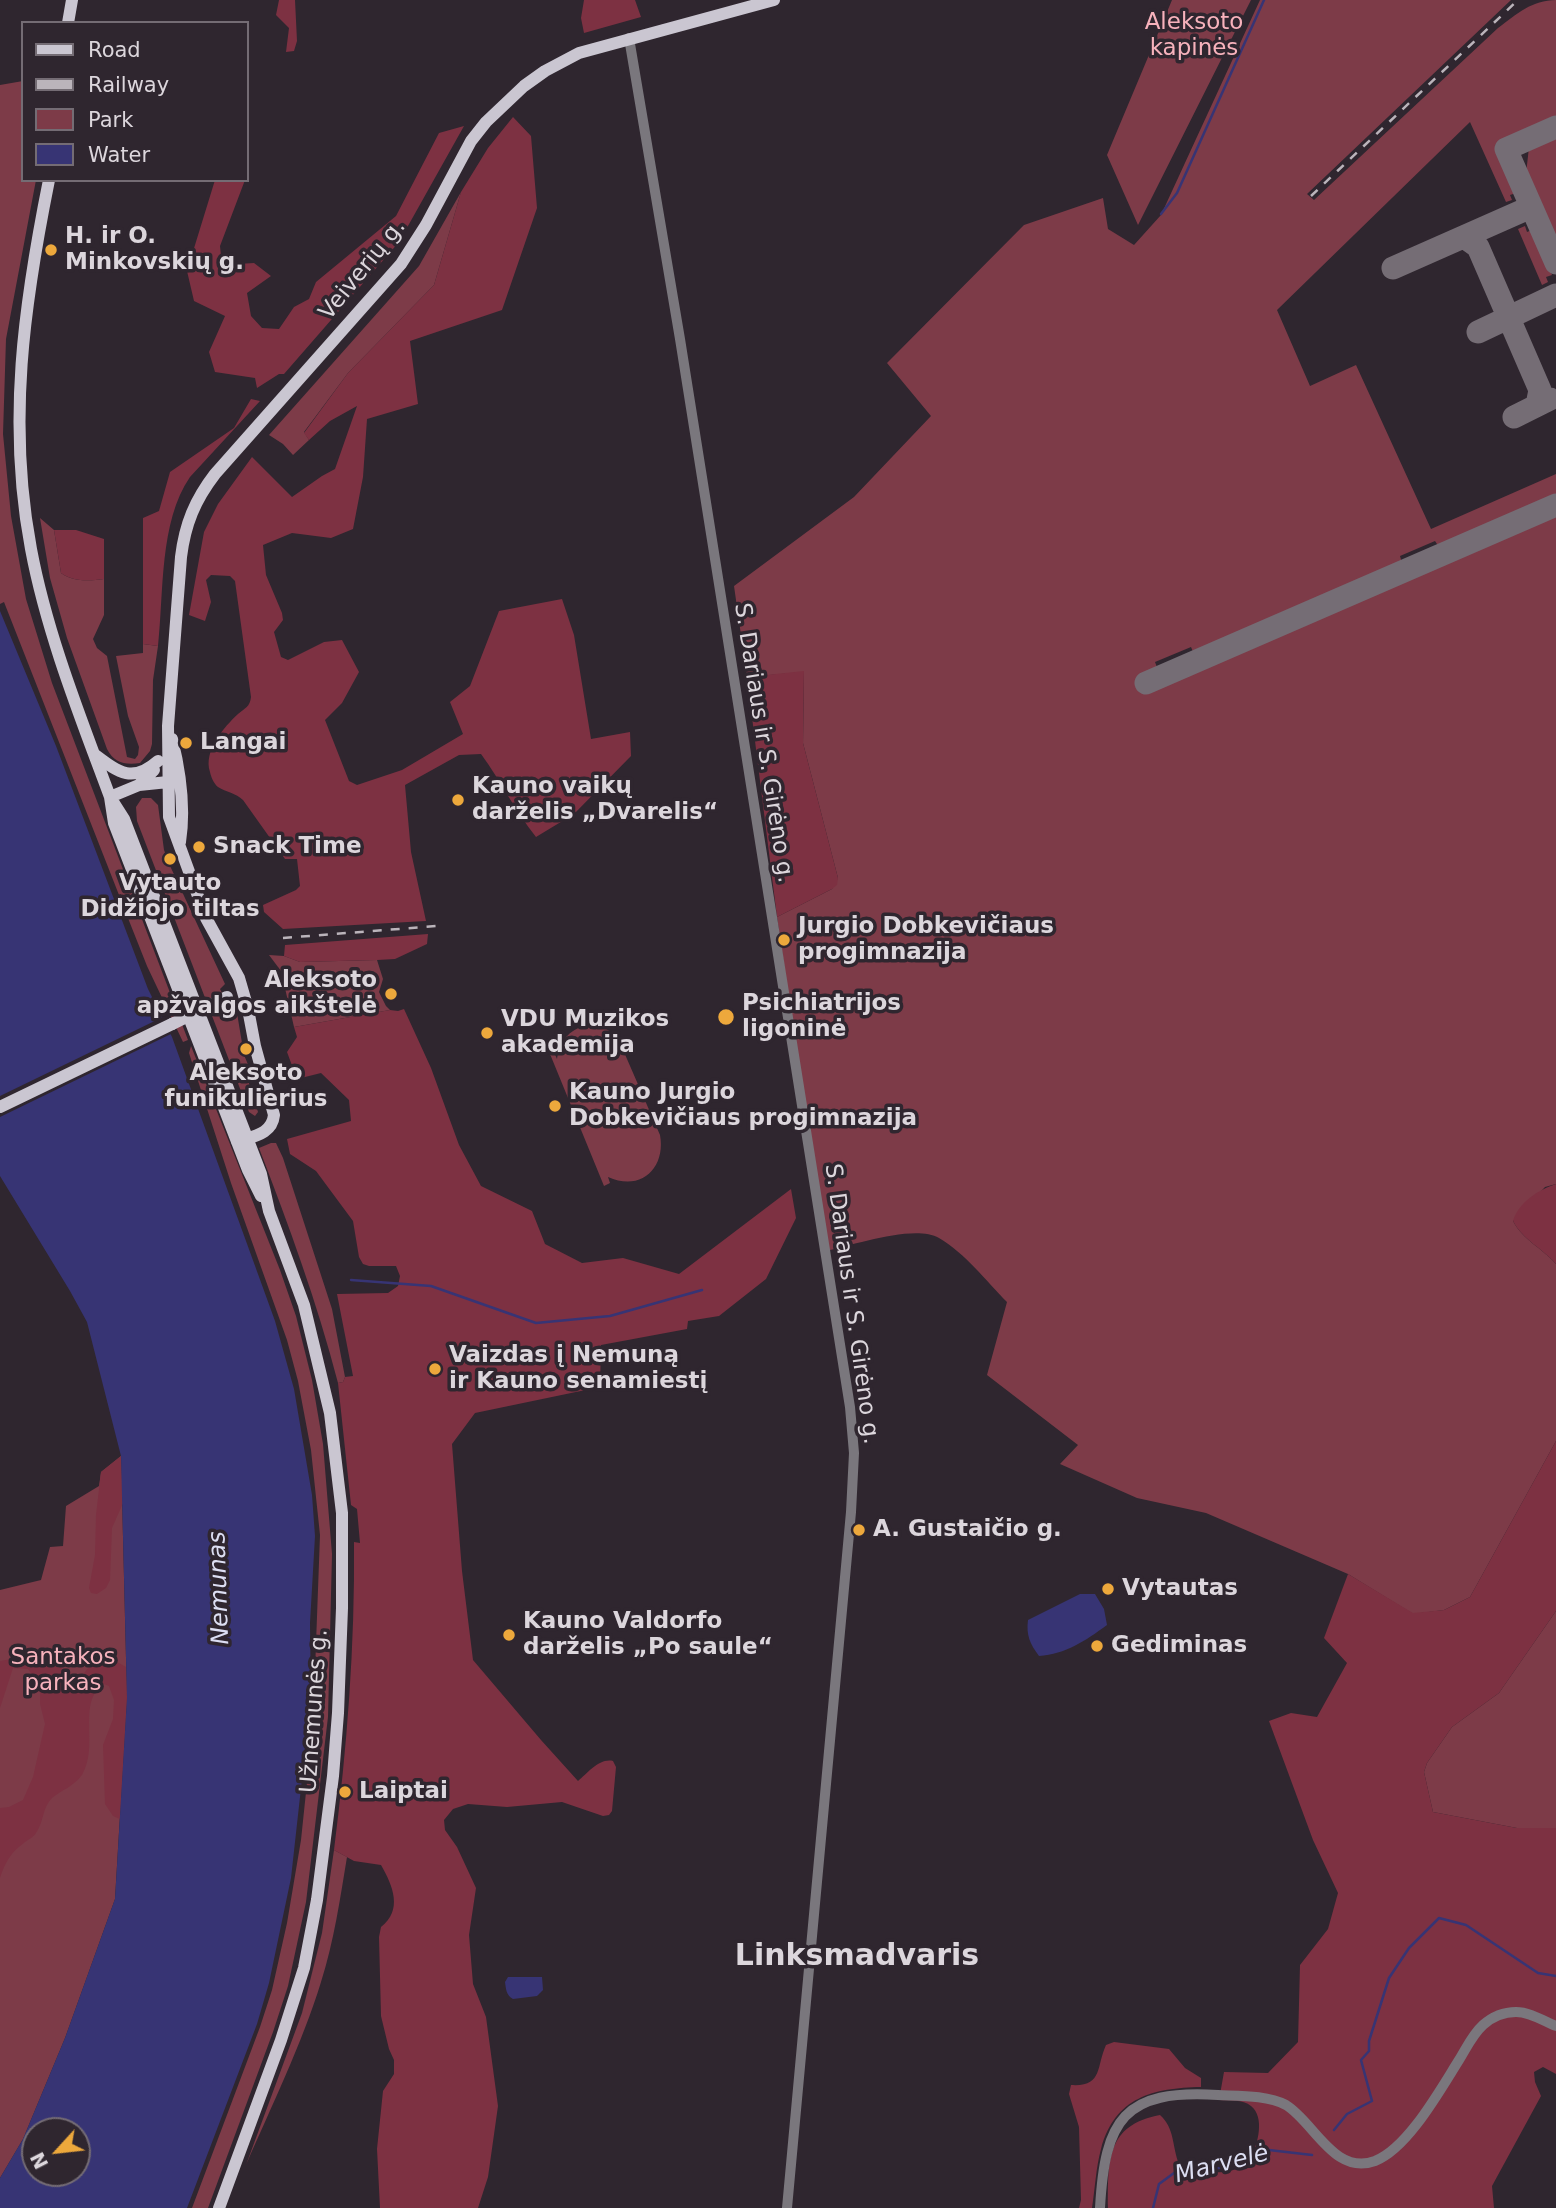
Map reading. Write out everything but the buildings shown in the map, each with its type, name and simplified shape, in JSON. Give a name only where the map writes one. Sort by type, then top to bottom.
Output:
[{"type":"main road","points":[[68,21],[72,0]]},
{"type":"main road","name":"Veiverių g.","points":[[269,1130],[273,1125],[274,1115],[254,1046],[248,1009],[239,978],[206,918],[169,817],[168,726],[184,534],[189,516],[204,489],[401,264],[426,225],[465,152],[486,122],[524,86],[579,53],[774,0]]},
{"type":"main road","points":[[49,182],[22,340],[18,397],[20,472],[29,537],[52,634],[94,754],[110,797],[124,820],[238,1114],[242,1140]]},
{"type":"main road","points":[[139,785],[151,774],[158,761],[168,726]]},
{"type":"main road","name":"Veiverių g.","points":[[168,726],[177,756],[182,828],[179,843]]},
{"type":"main road","points":[[94,754],[114,769],[125,773],[142,773],[158,761]]},
{"type":"main road","points":[[110,797],[139,785],[168,782],[177,756]]},
{"type":"main road","points":[[110,797],[114,823],[242,1140]]},
{"type":"main road","points":[[0,1107],[242,990]]},
{"type":"main road","points":[[238,1114],[252,1126],[269,1130]]},
{"type":"main road","points":[[242,1140],[269,1130]]},
{"type":"main road","name":"Užnemunės g.","points":[[219,2208],[281,2040],[304,1968],[319,1888],[333,1776],[343,1560],[342,1513],[335,1448],[314,1336],[270,1211],[261,1174],[242,1140]]},
{"type":"street","name":"S. Dariaus ir S. Girėno g.","points":[[629,38],[681,345],[850,1407],[854,1453],[851,1512],[787,2208]]},
{"type":"street","points":[[1100,2208],[1101,2173],[1107,2146],[1124,2118],[1145,2102],[1188,2094],[1270,2099],[1288,2106],[1336,2154],[1353,2162],[1372,2162],[1391,2151],[1414,2126],[1436,2097],[1474,2035],[1491,2019],[1505,2013],[1517,2012],[1556,2026]]},
{"type":"green space","points":[[279,0],[295,0],[297,41],[294,51],[286,52],[289,28],[276,15]]},
{"type":"green space","points":[[584,0],[635,0],[641,17],[584,33],[581,18]]},
{"type":"green space","name":"Aleksoto kapinės","points":[[1172,0],[1251,0],[1138,225],[1107,155]]},
{"type":"green space","points":[[1260,0],[1511,0],[1307,194],[1314,200],[1498,28],[1532,5],[1556,0],[1556,119],[1495,145],[1516,193],[1510,195],[1512,200],[1506,202],[1470,122],[1277,310],[1310,386],[1356,365],[1431,529],[1556,474],[1556,496],[1439,547],[1435,541],[1400,556],[1402,563],[1194,654],[1191,647],[1155,662],[1158,670],[1141,677],[1147,690],[1556,514],[1556,1184],[1545,1187],[1513,1221],[1522,1233],[1556,1264],[1556,1441],[1470,1597],[1444,1610],[1413,1614],[1348,1574],[1206,1513],[1137,1498],[1060,1464],[1078,1445],[987,1375],[1007,1302],[949,1244],[928,1234],[915,1233],[826,1251],[777,917],[832,889],[838,878],[803,743],[804,672],[747,677],[734,586],[854,497],[931,416],[887,363],[1024,225],[1103,198],[1108,229],[1134,245],[1161,215]]},
{"type":"green space","points":[[21,81],[21,182],[36,182],[6,339],[3,434],[11,516],[26,599],[52,683],[188,1040],[183,1042],[147,966],[120,898],[121,894],[119,895],[4,602],[0,604],[0,85]]},
{"type":"green space","points":[[513,117],[531,136],[537,208],[502,310],[410,341],[418,404],[367,419],[363,477],[353,529],[331,538],[292,533],[263,545],[266,575],[283,620],[274,632],[281,657],[288,660],[324,642],[342,640],[359,672],[342,703],[325,720],[349,781],[357,785],[402,770],[463,734],[450,702],[470,686],[499,611],[562,599],[574,635],[591,739],[630,732],[631,756],[574,814],[536,837],[481,754],[459,755],[405,785],[411,852],[426,921],[283,929],[264,912],[263,905],[300,886],[297,859],[285,859],[243,800],[218,787],[210,772],[209,756],[216,740],[232,719],[248,705],[251,697],[235,581],[230,576],[211,575],[206,580],[211,602],[205,621],[189,615],[204,532],[218,504],[252,457],[292,497],[335,469],[357,406],[330,421],[309,440],[304,433],[348,373],[434,285],[461,192],[488,148]]},
{"type":"green space","points":[[464,126],[399,242],[284,374],[279,374],[257,388],[255,378],[215,372],[209,352],[225,316],[194,301],[187,271],[214,182],[244,182],[220,246],[222,265],[254,263],[271,276],[247,293],[251,316],[262,328],[279,329],[294,307],[309,299],[316,282],[396,216],[439,133]]},
{"type":"green space","points":[[1556,135],[1556,244],[1526,174],[1529,147]]},
{"type":"green space","points":[[461,192],[434,285],[348,373],[304,432],[309,440],[293,455],[269,435],[419,266]]},
{"type":"green space","points":[[1525,226],[1527,232],[1532,230],[1552,275],[1546,277],[1548,282],[1542,285],[1518,229]]},
{"type":"green space","points":[[251,399],[260,401],[190,477],[180,495],[168,536],[158,646],[143,644],[143,518],[159,511],[170,472],[234,428]]},
{"type":"green space","points":[[40,518],[54,530],[61,573],[76,579],[104,579],[104,615],[93,639],[97,648],[107,656],[127,757],[135,759],[139,747],[128,716],[116,656],[143,653],[143,644],[158,646],[153,680],[152,744],[140,763],[120,762],[107,749],[67,638],[50,578]]},
{"type":"green space","points":[[54,530],[76,530],[104,539],[104,579],[76,579],[61,573]]},
{"type":"green space","points":[[804,671],[803,743],[838,878],[837,885],[832,889],[777,917],[747,677]]},
{"type":"green space","points":[[142,798],[151,798],[158,805],[164,850],[225,984],[220,989],[228,1006],[236,1007],[244,1055],[252,1074],[247,1077],[258,1112],[255,1116],[249,1112],[137,821],[136,807]]},
{"type":"green space","points":[[428,934],[427,944],[395,959],[300,962],[284,956],[285,945]]},
{"type":"green space","points":[[269,955],[284,956],[300,962],[377,960],[383,979],[379,992],[390,1010],[294,1027],[281,971]]},
{"type":"green space","points":[[404,1009],[431,1068],[459,1145],[481,1186],[532,1211],[545,1244],[582,1263],[623,1258],[679,1274],[791,1189],[796,1218],[766,1279],[719,1316],[688,1321],[687,1329],[601,1345],[600,1387],[475,1413],[452,1444],[462,1571],[473,1660],[578,1781],[603,1762],[613,1761],[616,1767],[612,1811],[609,1815],[603,1816],[562,1802],[507,1807],[468,1804],[453,1809],[444,1820],[445,1830],[457,1847],[476,1888],[469,1935],[473,1984],[486,2017],[498,2106],[488,2177],[478,2208],[380,2208],[377,2149],[383,2091],[394,2074],[394,2060],[381,2016],[379,1937],[381,1927],[392,1913],[394,1898],[381,1865],[354,1861],[334,1850],[349,1697],[354,1542],[360,1543],[357,1509],[351,1505],[338,1383],[343,1382],[345,1377],[353,1376],[337,1294],[388,1293],[398,1286],[400,1276],[396,1266],[363,1264],[359,1257],[353,1221],[316,1171],[290,1154],[287,1139],[351,1121],[349,1100],[321,1073],[297,1079],[287,1052],[297,1037],[294,1027]]},
{"type":"green space","points":[[586,1025],[603,1028],[617,1036],[660,1135],[659,1158],[649,1174],[641,1179],[620,1181],[608,1177],[610,1183],[604,1186],[550,1054],[554,1052],[557,1059],[566,1037]]},
{"type":"green space","points":[[191,1046],[296,1316],[312,1380],[323,1444],[332,1554],[328,1717],[306,1902],[288,1986],[208,2208],[192,2208],[272,1990],[301,1840],[313,1725],[320,1535],[311,1450],[298,1381],[287,1340],[231,1183],[189,1053]]},
{"type":"green space","points":[[276,1143],[283,1158],[332,1309],[345,1377],[343,1382],[338,1383],[302,1264],[259,1148]]},
{"type":"green space","points":[[1556,1184],[1556,1264],[1522,1233],[1513,1221],[1530,1198]]},
{"type":"green space","points":[[1556,1441],[1556,1611],[1499,1693],[1452,1727],[1427,1763],[1424,1772],[1433,1812],[1517,1828],[1556,1828],[1556,2074],[1543,2067],[1534,2072],[1541,2096],[1492,2186],[1494,2208],[1108,2208],[1110,2161],[1114,2148],[1129,2127],[1142,2120],[1160,2115],[1165,2120],[1179,2164],[1218,2172],[1243,2166],[1254,2152],[1258,2138],[1258,2117],[1248,2104],[1219,2100],[1224,2072],[1268,2073],[1298,2042],[1300,1965],[1328,1929],[1338,1893],[1313,1840],[1269,1721],[1291,1713],[1317,1717],[1347,1663],[1324,1638],[1348,1574],[1413,1613],[1444,1610],[1470,1597]]},
{"type":"green space","name":"Santakos parkas","points":[[121,1456],[127,1698],[115,1899],[65,2038],[32,2117],[21,2117],[21,2142],[0,2178],[0,1590],[41,1580],[50,1547],[63,1546],[66,1506],[99,1486],[101,1472]]},
{"type":"green space","points":[[121,1456],[123,1503],[112,1528],[110,1580],[106,1588],[97,1594],[91,1593],[89,1588],[95,1555],[101,1472]]},
{"type":"green space","points":[[1556,1611],[1556,1828],[1517,1828],[1433,1812],[1424,1772],[1427,1763],[1452,1727],[1499,1693]]},
{"type":"green space","points":[[108,1657],[126,1667],[127,1698],[120,1819],[113,1816],[105,1804],[103,1745],[113,1719],[114,1700],[109,1686],[104,1684],[91,1702],[89,1751],[82,1775],[52,1798],[36,1833],[12,1855],[0,1878],[0,1808],[23,1800],[33,1777],[45,1724],[40,1704],[40,1686],[28,1669],[13,1668],[0,1708],[0,1661],[18,1658],[57,1663],[79,1688],[88,1668]]},
{"type":"green space","points":[[334,1850],[347,1857],[326,1967],[296,2052],[246,2165],[302,2013],[322,1933]]},
{"type":"green space","points":[[1114,2042],[1169,2049],[1185,2068],[1201,2078],[1201,2087],[1152,2093],[1126,2107],[1107,2131],[1101,2149],[1092,2208],[1079,2208],[1079,2127],[1069,2094],[1071,2085],[1089,2083],[1094,2079],[1106,2045]]},
{"type":"water","name":"Nemunas","points":[[0,611],[56,746],[148,989],[172,1037],[275,1321],[294,1389],[312,1495],[315,1536],[310,1623],[311,1698],[291,1878],[269,1983],[257,2024],[187,2208],[0,2208],[0,2178],[21,2142],[21,2187],[91,2187],[91,2117],[32,2117],[65,2038],[115,1899],[127,1698],[121,1456],[87,1322],[0,1176]]},
{"type":"water","points":[[1080,1594],[1095,1594],[1104,1609],[1107,1625],[1075,1646],[1058,1653],[1039,1656],[1029,1639],[1028,1620]]},
{"type":"water","points":[[508,1977],[542,1977],[543,1990],[537,1996],[513,1999],[506,1989],[505,1982]]},
{"type":"pier","name":"Vytauto Didžiojo tiltas","points":[[165,1016],[173,1033],[0,1117],[0,1096]]},
{"type":"waterway","points":[[1161,214],[1177,193],[1264,0]]},
{"type":"waterway","points":[[351,1280],[431,1286],[536,1323],[610,1316],[702,1290]]},
{"type":"waterway","name":"Marvelė","points":[[1334,2130],[1347,2114],[1372,2101],[1361,2060],[1369,2051],[1369,2041],[1389,1978],[1409,1948],[1439,1918],[1466,1925],[1538,1973],[1556,1976]]},
{"type":"waterway","name":"Marvelė","points":[[1153,2208],[1159,2184],[1174,2173],[1219,2168],[1247,2161],[1269,2150],[1312,2155]]},
{"type":"taxiway","points":[[1556,127],[1506,149],[1556,263]]},
{"type":"taxiway","points":[[1393,268],[1531,207]]},
{"type":"taxiway","points":[[1464,237],[1478,247],[1540,390],[1537,405]]},
{"type":"taxiway","points":[[1478,332],[1556,295]]},
{"type":"taxiway","points":[[1514,417],[1550,399]]},
{"type":"taxiway","points":[[1146,683],[1556,505]]},
{"type":"railway","points":[[1311,196],[1518,0]]},
{"type":"railway","points":[[283,938],[437,926]]},
{"type":"place","name":"H. ir O. Minkovskių g.","points":[[51,250]]},
{"type":"place","name":"Langai","points":[[186,743]]},
{"type":"place","name":"Kauno vaikų darželis „Dvarelis“","points":[[458,800]]},
{"type":"place","name":"Snack Time","points":[[199,847]]},
{"type":"place","name":"Vytauto Didžiojo tiltas","points":[[170,859]]},
{"type":"place","name":"Jurgio Dobkevičiaus progimnazija","points":[[784,940]]},
{"type":"place","name":"Aleksoto apžvalgos aikštelė","points":[[391,994]]},
{"type":"place","name":"Psichiatrijos ligoninė","points":[[726,1017]]},
{"type":"place","name":"VDU Muzikos akademija","points":[[487,1033]]},
{"type":"place","name":"Aleksoto funikulierius","points":[[246,1049]]},
{"type":"place","name":"Kauno Jurgio Dobkevičiaus progimnazija","points":[[555,1106]]},
{"type":"place","name":"Vaizdas į Nemuną ir Kauno senamiestį","points":[[435,1369]]},
{"type":"place","name":"A. Gustaičio g.","points":[[859,1530]]},
{"type":"place","name":"Vytautas","points":[[1108,1589]]},
{"type":"place","name":"Kauno Valdorfo darželis „Po saule“","points":[[509,1635]]},
{"type":"place","name":"Gediminas","points":[[1097,1646]]},
{"type":"place","name":"Laiptai","points":[[345,1792]]},
{"type":"district","name":"Linksmadvaris","points":[[857,1957]]}]
